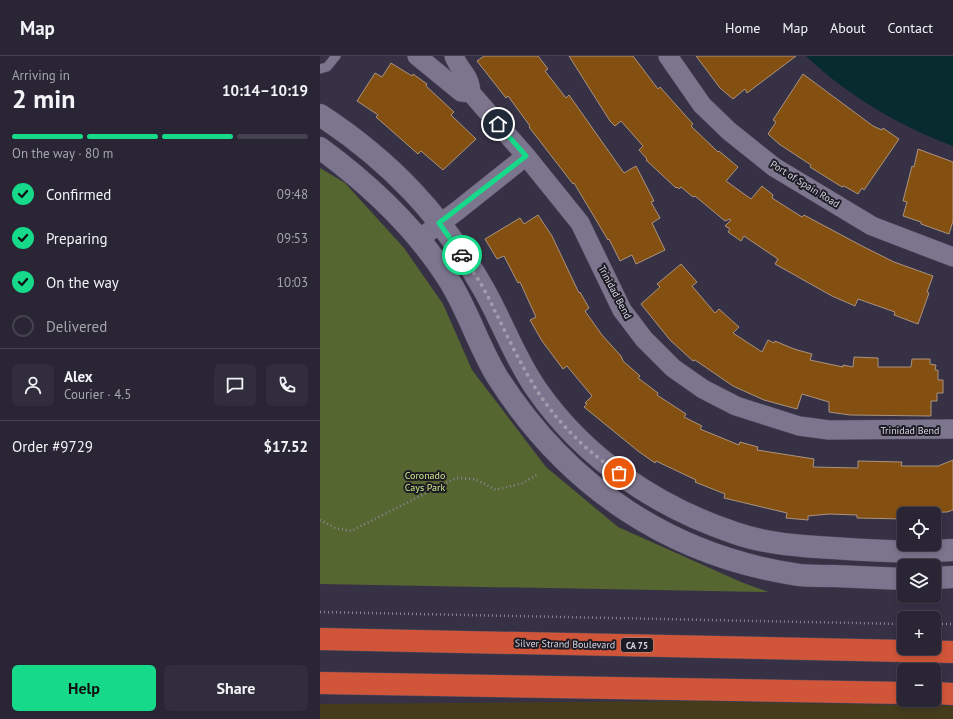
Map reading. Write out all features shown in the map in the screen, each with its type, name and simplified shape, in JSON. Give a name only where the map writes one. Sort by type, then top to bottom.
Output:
[{"type":"highway","name":"Silver Strand Boulevard","points":[[320,639],[953,652]]},
{"type":"highway","points":[[320,683],[897,693]]},
{"type":"highway","points":[[941,693],[953,694]]},
{"type":"street","name":"Trinidad Bend","points":[[417,56],[461,92],[471,93]]},
{"type":"street","name":"Trinidad Bend","points":[[454,56],[457,63],[470,81],[471,93],[526,156],[580,223],[622,310],[644,339],[673,368],[703,389],[736,406],[799,426],[829,430],[953,429]]},
{"type":"street","name":"Port of Spain Road","points":[[668,56],[702,104],[728,131],[774,167],[872,226],[953,257]]},
{"type":"street","points":[[320,115],[349,134],[387,165],[425,204],[460,251],[483,288],[511,345],[541,395],[565,426],[608,466],[650,495],[686,513],[736,534],[790,545],[864,550],[932,552],[953,550]]},
{"type":"street","points":[[320,148],[364,183],[393,210],[419,239],[448,278],[497,376],[529,423],[562,459],[624,510],[661,531],[712,552],[754,566],[801,575],[897,578]]},
{"type":"street","points":[[419,239],[526,156]]},
{"type":"street","points":[[941,578],[953,577]]},
{"type":"lane","points":[[320,69],[327,67],[336,56]]},
{"type":"path","points":[[320,520],[335,528],[351,531],[456,478],[475,479],[496,490],[523,483],[538,474]]},
{"type":"path","points":[[320,612],[897,624]]},
{"type":"path","points":[[941,624],[953,624]]},
{"type":"green space","name":"Coronado Cays Park","points":[[320,168],[345,183],[404,248],[443,304],[472,370],[546,467],[618,527],[741,582],[768,592],[320,584]]},
{"type":"sand","points":[[692,701],[897,705],[897,707],[953,706],[953,719],[320,719],[320,704]]},
{"type":"shaded area","points":[[806,56],[953,56],[953,146],[913,129],[857,97],[822,71]]},
{"type":"building","points":[[484,56],[538,56],[548,69],[545,71],[566,98],[569,95],[624,173],[636,166],[654,201],[651,202],[660,218],[652,223],[665,250],[636,264],[632,255],[620,261],[609,239],[608,240],[574,183],[573,184],[529,127],[530,126],[508,96],[506,98],[477,61]]},
{"type":"building","points":[[569,56],[633,56],[658,89],[660,87],[693,124],[691,126],[718,152],[719,151],[738,167],[726,181],[751,199],[762,186],[773,195],[772,198],[802,217],[804,215],[894,262],[933,276],[927,292],[929,293],[918,324],[894,315],[895,312],[858,299],[855,306],[832,296],[775,264],[778,259],[744,236],[741,241],[728,232],[730,229],[725,226],[731,220],[730,219],[725,221],[695,196],[693,197],[681,187],[679,189],[677,187],[676,188],[646,160],[647,159],[639,150],[643,146],[621,121],[615,126],[610,121]]},
{"type":"building","points":[[696,56],[796,56],[747,93],[745,89],[733,99],[720,88]]},
{"type":"building","points":[[391,63],[412,76],[413,74],[427,84],[426,86],[454,112],[451,115],[476,139],[443,170],[421,151],[418,154],[376,117],[378,115],[357,101],[375,73],[382,77]]},
{"type":"building","points":[[803,74],[873,126],[882,130],[883,128],[899,139],[864,190],[862,188],[858,194],[844,186],[842,187],[810,167],[811,165],[779,144],[768,134],[776,122],[773,120]]},
{"type":"building","points":[[918,149],[953,162],[953,221],[949,234],[903,216],[907,202],[903,201]]},
{"type":"building","points":[[538,215],[552,236],[579,293],[580,292],[589,308],[585,311],[602,335],[621,356],[623,361],[640,376],[638,378],[658,393],[657,395],[686,414],[684,417],[702,426],[700,429],[739,445],[740,442],[758,447],[757,450],[814,459],[813,467],[858,468],[858,461],[902,462],[901,466],[938,466],[953,460],[953,510],[941,512],[941,507],[897,507],[897,519],[857,518],[857,515],[829,514],[808,516],[808,520],[786,518],[787,513],[724,498],[725,494],[695,482],[696,480],[656,461],[655,463],[584,407],[587,404],[585,403],[592,396],[567,366],[563,369],[542,341],[530,320],[536,317],[520,282],[518,283],[504,256],[497,259],[485,239],[520,218],[524,224]]},
{"type":"building","points":[[681,264],[697,282],[692,286],[715,313],[719,309],[739,327],[733,333],[762,352],[768,340],[812,354],[810,360],[843,367],[843,365],[853,367],[854,357],[878,358],[878,367],[911,367],[912,359],[930,359],[930,364],[936,365],[935,370],[938,370],[938,380],[943,380],[943,393],[937,393],[937,401],[931,401],[931,416],[850,415],[829,412],[829,402],[802,394],[797,409],[764,400],[733,386],[695,360],[693,361],[670,340],[641,304],[660,287],[657,284]]},
{"type":"way so far","points":[[462,255],[483,288],[536,389],[565,426],[608,466],[619,473]]},
{"type":"route","points":[[462,255],[439,223],[457,211],[526,156],[498,124]]}]
